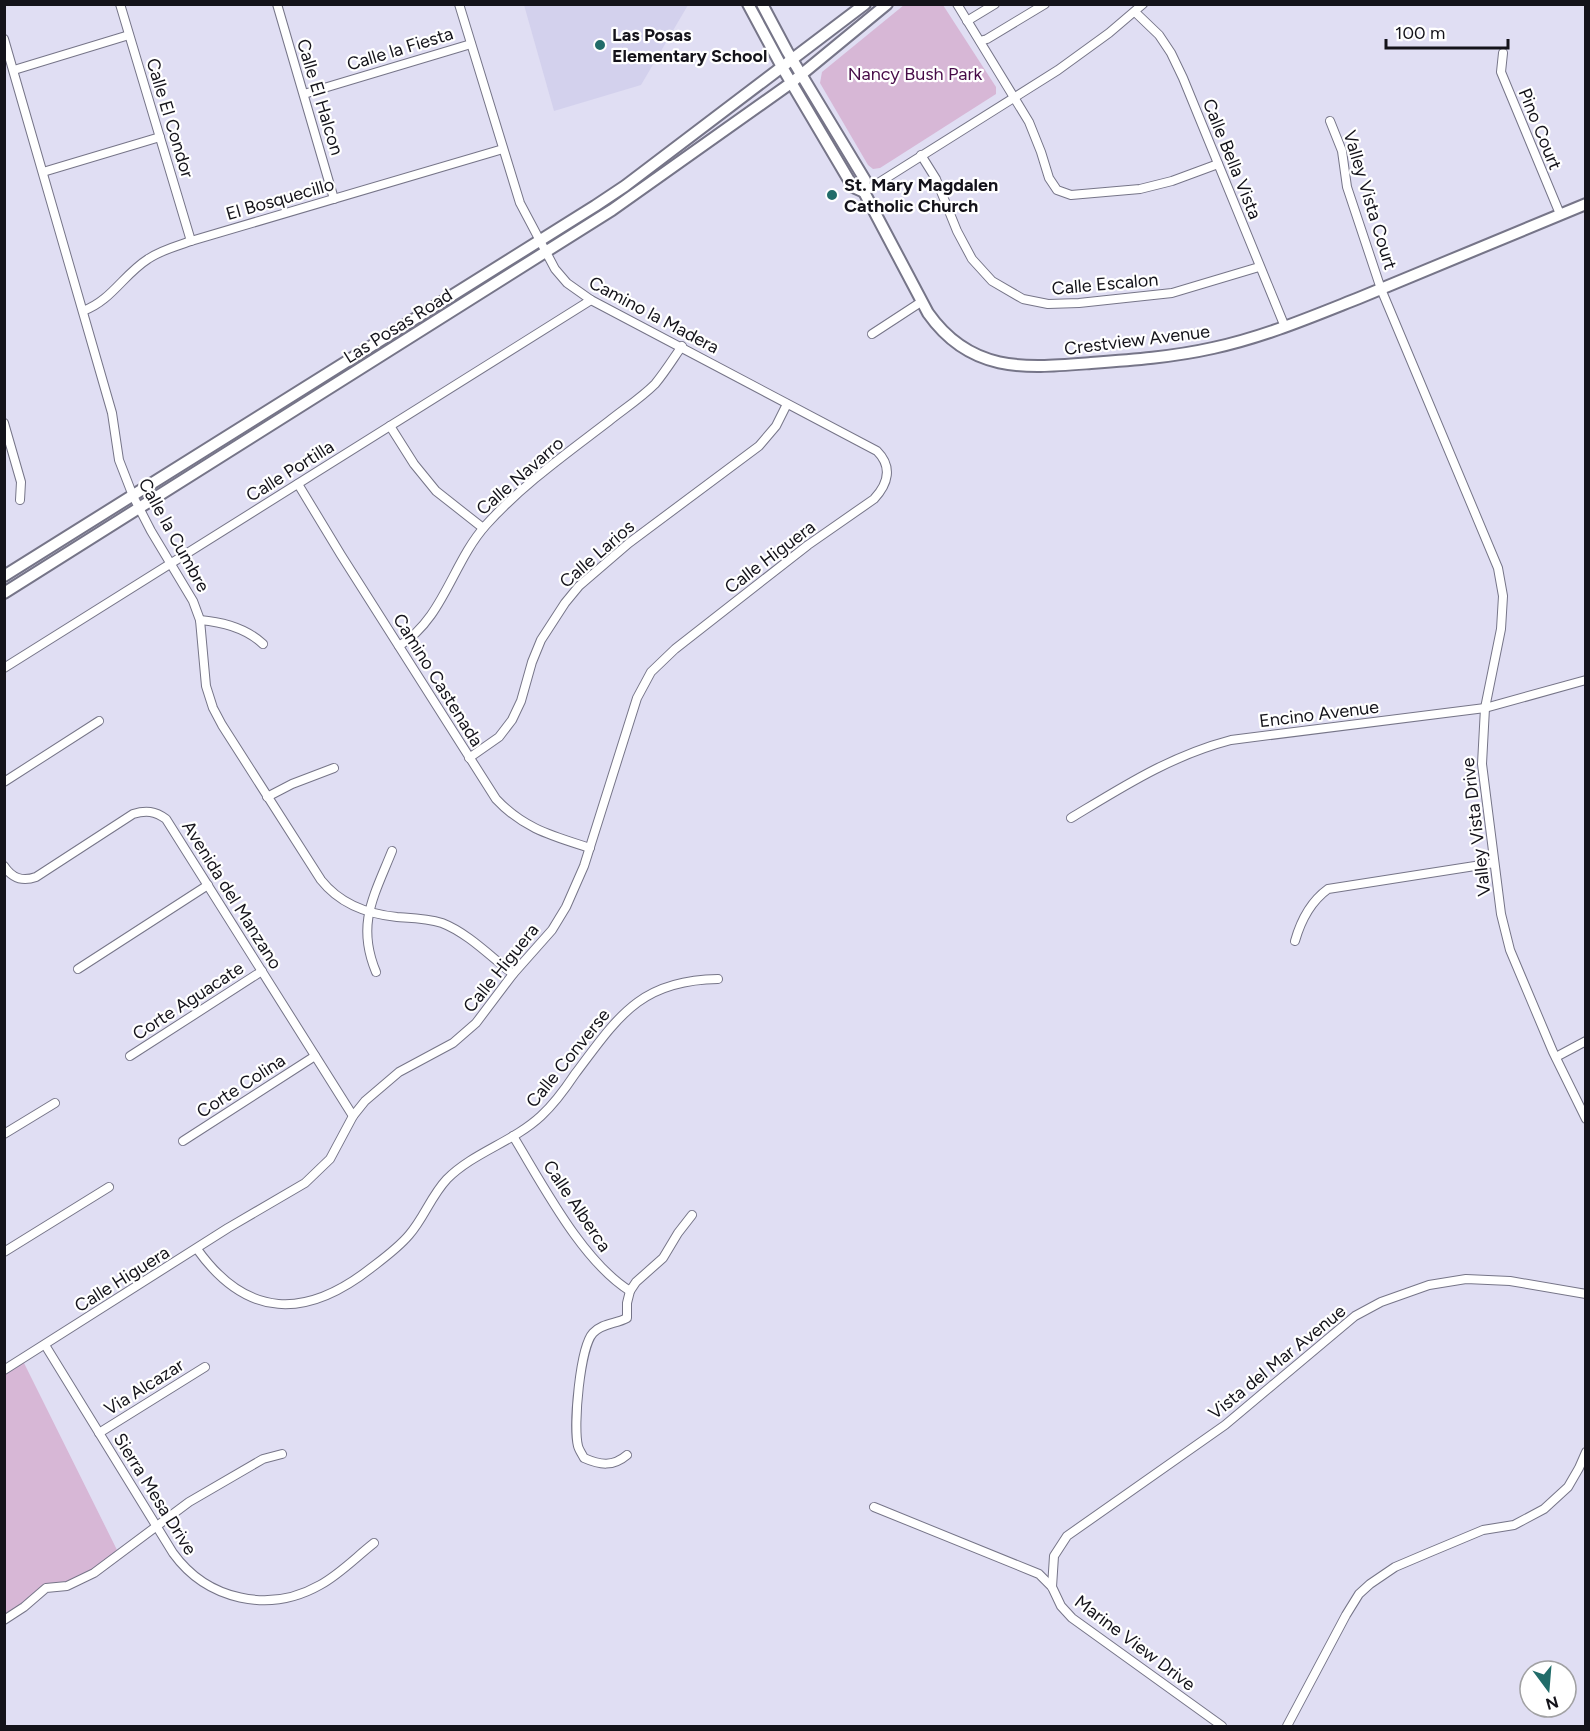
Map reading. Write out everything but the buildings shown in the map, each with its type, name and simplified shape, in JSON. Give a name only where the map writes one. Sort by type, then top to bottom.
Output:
[{"type":"main road","name":"Crestview Avenue","points":[[748,4],[791,83],[853,188],[864,192]]},
{"type":"main road","name":"Crestview Avenue","points":[[762,4],[792,59],[865,180],[864,192],[921,302],[938,326],[962,347],[992,361],[1025,367],[1124,361],[1176,355],[1228,344],[1285,327],[1586,204]]},
{"type":"main road","name":"Las Posas Road","points":[[4,576],[625,186],[865,4]]},
{"type":"main road","name":"Las Posas Road","points":[[4,593],[545,253],[659,178],[802,75],[887,4]]},
{"type":"street","name":"Calle El Condor","points":[[120,4],[191,241]]},
{"type":"street","name":"Calle El Halcon","points":[[277,4],[334,199]]},
{"type":"street","name":"Camino la Madera","points":[[459,4],[520,203],[545,253],[567,283],[591,300],[682,346],[877,451],[884,459],[888,473]]},
{"type":"street","points":[[957,4],[1014,98],[1036,140],[1052,185],[1063,194],[1152,187],[1218,164]]},
{"type":"street","points":[[967,21],[995,4]]},
{"type":"street","points":[[980,41],[1045,4]]},
{"type":"street","points":[[864,192],[1082,54],[1143,4]]},
{"type":"street","name":"Calle Bella Vista","points":[[1135,12],[1159,35],[1171,53],[1285,327]]},
{"type":"street","points":[[14,70],[129,35]]},
{"type":"street","name":"Calle la Cumbre","points":[[4,39],[112,412],[119,460],[139,510],[193,601],[200,620],[208,696],[222,725],[326,886],[343,901],[369,912],[397,917],[422,918],[450,927],[467,937],[513,974]]},
{"type":"street","name":"Calle la Fiesta","points":[[304,94],[471,44]]},
{"type":"street","name":"Pino Court","points":[[1503,53],[1501,72],[1560,214]]},
{"type":"street","name":"Valley Vista Court","points":[[1329,120],[1342,151],[1347,187],[1382,289]]},
{"type":"street","points":[[43,171],[160,137]]},
{"type":"street","name":"El Bosquecillo","points":[[83,310],[102,302],[148,259],[191,241],[503,149]]},
{"type":"street","name":"Calle Escalon","points":[[921,155],[936,180],[957,231],[972,259],[992,281],[1023,299],[1048,304],[1079,303],[1172,293],[1259,267]]},
{"type":"street","name":"Valley Vista Drive","points":[[1382,289],[1498,568],[1503,596],[1501,629],[1485,708],[1482,764],[1501,915],[1510,950],[1556,1057],[1586,1119]]},
{"type":"street","name":"Calle Portilla","points":[[4,668],[591,300]]},
{"type":"street","points":[[872,334],[921,302]]},
{"type":"street","name":"Calle Navarro","points":[[399,646],[415,635],[428,621],[466,551],[483,528],[544,470],[627,408],[654,384],[682,346]]},
{"type":"street","name":"Calle Larios","points":[[469,758],[499,737],[512,720],[542,640],[558,612],[579,586],[629,543],[759,446],[776,426],[787,404]]},
{"type":"street","points":[[4,423],[21,482],[20,500]]},
{"type":"street","points":[[390,426],[414,464],[436,491],[483,528]]},
{"type":"street","name":"Calle Higuera","points":[[4,1370],[314,1176],[336,1149],[353,1116],[365,1101],[399,1072],[446,1047],[465,1033],[487,1010],[513,974],[563,914],[579,882],[637,698],[651,672],[675,649],[808,545],[873,499],[884,486],[888,473]]},
{"type":"street","name":"Camino Castenada","points":[[298,484],[496,799],[514,817],[547,835],[590,848]]},
{"type":"street","points":[[200,620],[229,625],[254,636],[263,644]]},
{"type":"street","name":"Encino Avenue","points":[[1071,818],[1160,766],[1210,745],[1240,739],[1485,708],[1586,680]]},
{"type":"street","points":[[4,782],[99,721]]},
{"type":"street","points":[[267,797],[292,784],[334,768]]},
{"type":"street","name":"Avenida del Manzano","points":[[4,867],[17,878],[36,877],[133,814],[147,811],[159,813],[170,823],[353,1116]]},
{"type":"street","points":[[376,972],[366,934],[369,912],[392,851]]},
{"type":"street","points":[[1295,941],[1301,923],[1312,903],[1328,889],[1494,862]]},
{"type":"street","points":[[78,969],[208,885]]},
{"type":"street","name":"Corte Aguacate","points":[[130,1056],[262,971]]},
{"type":"street","name":"Calle Converse","points":[[197,1249],[210,1267],[226,1282],[254,1298],[285,1304],[307,1302],[327,1296],[357,1279],[400,1244],[417,1225],[439,1189],[454,1173],[542,1115],[630,1007],[650,993],[673,984],[718,979]]},
{"type":"street","points":[[1556,1057],[1586,1041]]},
{"type":"street","name":"Corte Colina","points":[[183,1141],[315,1056]]},
{"type":"street","points":[[4,1134],[55,1103]]},
{"type":"street","name":"Calle Alberca","points":[[513,1136],[584,1247],[604,1271],[630,1291]]},
{"type":"street","points":[[5,1250],[109,1187]]},
{"type":"street","points":[[627,1455],[611,1464],[584,1458],[578,1448],[582,1359],[589,1338],[598,1328],[627,1318],[630,1291],[636,1282],[663,1258],[692,1215]]},
{"type":"street","name":"Vista del Mar Avenue","points":[[1052,1587],[1054,1556],[1066,1536],[1225,1425],[1355,1316],[1381,1302],[1429,1285],[1466,1279],[1510,1281],[1586,1294]]},
{"type":"street","name":"Sierra Mesa Drive","points":[[45,1345],[155,1528],[181,1564],[196,1579],[226,1594],[257,1600],[285,1598],[307,1592],[328,1581],[374,1543]]},
{"type":"street","name":"Via Alcazar","points":[[99,1433],[205,1367]]},
{"type":"street","points":[[1287,1726],[1359,1594],[1395,1568],[1484,1530],[1514,1525],[1544,1509],[1568,1487],[1580,1468],[1586,1452]]},
{"type":"street","points":[[4,1620],[46,1588],[67,1587],[94,1573],[199,1496],[263,1459],[282,1454]]},
{"type":"street","name":"Marine View Drive","points":[[874,1507],[1039,1574],[1052,1587],[1061,1606],[1072,1618],[1222,1726]]},
{"type":"shaded area","name":"Las Posas Elementary School","points":[[524,4],[688,5],[641,85],[554,111]]},
{"type":"green space","name":"Nancy Bush Park","points":[[904,5],[943,5],[996,87],[996,94],[880,168],[873,169],[868,165],[820,83],[822,72]]},
{"type":"green space","points":[[22,1359],[120,1556],[79,1582],[46,1588],[5,1620],[5,1370]]},
{"type":"place","name":"Las Posas Elementary School","points":[[600,45]]},
{"type":"place","name":"St. Mary Magdalen Catholic Church","points":[[832,195]]}]
